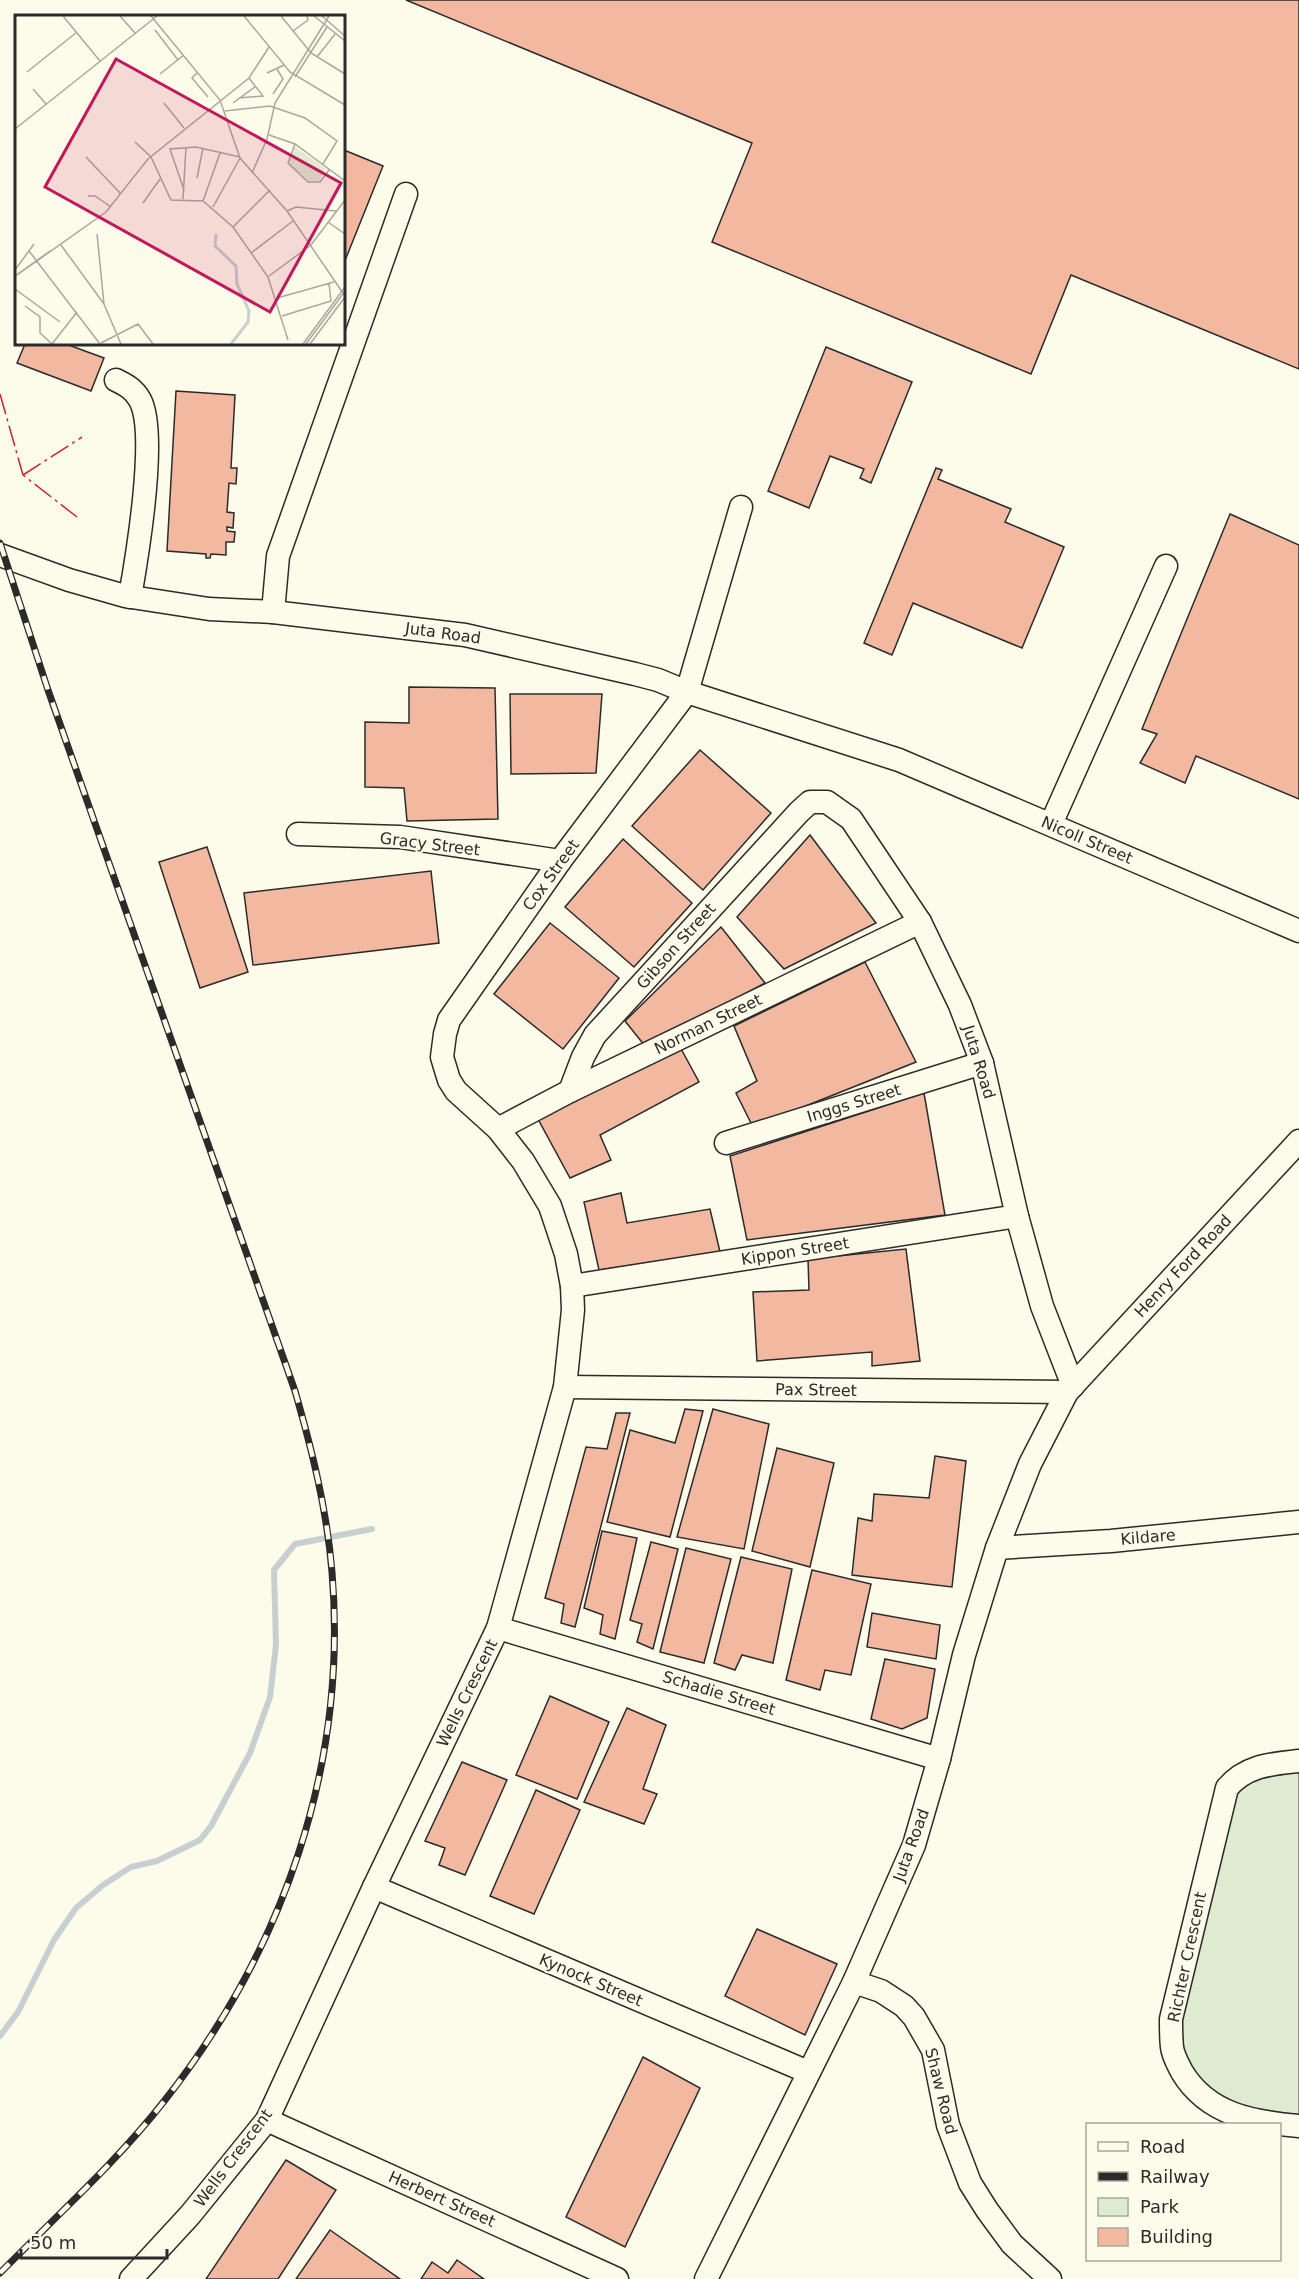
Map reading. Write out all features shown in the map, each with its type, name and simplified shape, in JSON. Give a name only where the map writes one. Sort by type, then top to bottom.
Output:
[{"type":"street","points":[[273,612],[278,556],[406,194]]},
{"type":"street","points":[[116,380],[132,388],[141,401],[148,430],[141,535],[130,597]]},
{"type":"street","points":[[687,692],[741,507]]},
{"type":"street","name":"Juta Road","points":[[2,556],[69,580],[130,597],[209,609],[273,612],[465,635],[658,680],[687,692],[873,751]]},
{"type":"street","points":[[1051,824],[1166,566]]},
{"type":"street","name":"Cox Street","points":[[445,1070],[443,1044],[449,1020],[560,861],[687,692]]},
{"type":"street","name":"Nicoll Street","points":[[873,751],[1051,824],[1299,931]]},
{"type":"street","name":"Juta Road","points":[[706,2279],[854,1982],[914,1845],[939,1759],[964,1655],[997,1548],[1030,1464],[1070,1389],[1041,1306],[1017,1216],[982,1063],[960,1005],[920,922],[851,819],[827,802],[810,802],[799,812]]},
{"type":"street","name":"Gibson Street","points":[[570,1091],[587,1046],[595,1035],[799,812]]},
{"type":"street","name":"Gracy Street","points":[[298,834],[400,837],[560,861]]},
{"type":"street","name":"Norman Street","points":[[498,1129],[570,1091],[920,922]]},
{"type":"street","name":"Inggs Street","points":[[726,1143],[982,1063]]},
{"type":"street","name":"Wells Crescent","points":[[136,2277],[267,2120],[374,1887],[498,1628],[565,1387],[573,1310],[572,1286],[566,1254],[550,1206],[523,1161],[498,1129],[456,1091],[445,1070]]},
{"type":"street","name":"Henry Ford Road","points":[[1070,1389],[1299,1141]]},
{"type":"street","name":"Kippon Street","points":[[572,1286],[1017,1216]]},
{"type":"street","name":"Pax Street","points":[[565,1387],[1070,1389]]},
{"type":"street","name":"Kildare","points":[[997,1548],[1111,1540],[1299,1522]]},
{"type":"street","name":"Schadie Street","points":[[498,1628],[939,1759]]},
{"type":"street","name":"Richter Crescent","points":[[1280,2123],[1237,2116],[1221,2110],[1200,2094],[1186,2079],[1177,2063],[1172,2048],[1171,2019],[1227,1788],[1238,1776],[1252,1769],[1299,1761]]},
{"type":"street","name":"Kynock Street","points":[[374,1887],[808,2072]]},
{"type":"street","name":"Shaw Road","points":[[854,1982],[881,1991],[904,2006],[914,2017],[933,2050],[941,2101],[970,2182],[1012,2244],[1050,2279]]},
{"type":"street","name":"Herbert Street","points":[[267,2120],[617,2279]]},
{"type":"street","name":"Richter Crescent","points":[[1281,2123],[1299,2126]]},
{"type":"green space","points":[[1299,1772],[1299,2115],[1238,2106],[1206,2087],[1187,2060],[1183,2047],[1181,2018],[1236,1794],[1251,1779]]},
{"type":"building","points":[[406,0],[1299,0],[1299,369],[1071,275],[1031,374],[712,242],[752,143]]},
{"type":"building","points":[[345,150],[383,166],[345,261]]},
{"type":"building","points":[[25,345],[69,345],[104,358],[91,391],[17,363]]},
{"type":"building","points":[[826,347],[912,382],[871,483],[860,478],[864,469],[830,456],[809,508],[768,491]]},
{"type":"building","points":[[176,391],[235,395],[231,468],[237,468],[236,484],[229,483],[227,512],[234,513],[233,528],[227,527],[227,531],[235,532],[234,542],[226,542],[226,555],[211,554],[210,558],[206,558],[206,554],[167,551]]},
{"type":"building","points":[[936,468],[942,470],[938,479],[1011,509],[1005,522],[1064,547],[1022,648],[913,603],[892,655],[864,643]]},
{"type":"building","points":[[1230,514],[1299,545],[1299,799],[1196,756],[1185,783],[1140,763],[1157,734],[1142,729]]},
{"type":"building","points":[[409,687],[495,688],[498,819],[407,821],[404,788],[365,787],[365,722],[409,723]]},
{"type":"building","points":[[510,694],[602,694],[596,773],[511,774]]},
{"type":"building","points":[[700,750],[771,813],[703,890],[632,826]]},
{"type":"building","points":[[810,835],[876,923],[784,969],[737,917]]},
{"type":"building","points":[[623,839],[692,903],[634,967],[565,907]]},
{"type":"building","points":[[207,847],[248,972],[200,988],[159,862]]},
{"type":"building","points":[[431,871],[439,943],[253,965],[244,893]]},
{"type":"building","points":[[550,923],[619,978],[563,1049],[494,994]]},
{"type":"building","points":[[721,927],[765,983],[645,1046],[625,1021]]},
{"type":"building","points":[[865,962],[916,1062],[753,1127],[736,1093],[757,1081],[734,1026]]},
{"type":"building","points":[[679,1045],[699,1082],[600,1135],[611,1160],[570,1178],[538,1119]]},
{"type":"building","points":[[924,1093],[945,1215],[747,1240],[730,1156]]},
{"type":"building","points":[[621,1193],[627,1223],[710,1209],[720,1252],[599,1270],[584,1202]]},
{"type":"building","points":[[906,1249],[920,1361],[872,1366],[872,1352],[757,1361],[753,1292],[809,1290],[808,1259]]},
{"type":"building","points":[[685,1409],[703,1411],[670,1537],[607,1522],[630,1430],[675,1443]]},
{"type":"building","points":[[713,1409],[769,1424],[744,1549],[677,1537]]},
{"type":"building","points":[[616,1413],[630,1413],[575,1627],[561,1623],[564,1604],[545,1598],[586,1447],[607,1449]]},
{"type":"building","points":[[777,1448],[834,1463],[810,1567],[752,1551]]},
{"type":"building","points":[[935,1456],[966,1461],[952,1587],[852,1575],[858,1518],[872,1521],[874,1494],[929,1498]]},
{"type":"building","points":[[602,1531],[637,1538],[615,1639],[600,1634],[603,1615],[584,1608]]},
{"type":"building","points":[[651,1542],[678,1549],[653,1649],[637,1642],[642,1624],[630,1620]]},
{"type":"building","points":[[686,1548],[731,1559],[704,1663],[660,1652]]},
{"type":"building","points":[[741,1557],[792,1569],[773,1663],[742,1655],[735,1670],[714,1663]]},
{"type":"building","points":[[812,1570],[871,1584],[851,1675],[825,1670],[820,1690],[786,1680]]},
{"type":"building","points":[[872,1613],[940,1625],[936,1659],[867,1647]]},
{"type":"building","points":[[885,1659],[935,1669],[927,1718],[902,1729],[871,1719]]},
{"type":"building","points":[[550,1696],[609,1722],[577,1799],[516,1775]]},
{"type":"building","points":[[627,1708],[666,1725],[643,1789],[657,1794],[644,1824],[584,1802]]},
{"type":"building","points":[[462,1762],[507,1780],[465,1875],[439,1865],[445,1848],[425,1841]]},
{"type":"building","points":[[536,1790],[580,1810],[534,1914],[490,1896]]},
{"type":"building","points":[[757,1929],[837,1964],[805,2035],[725,1996]]},
{"type":"building","points":[[643,2057],[700,2088],[625,2247],[566,2217]]},
{"type":"building","points":[[286,2160],[336,2190],[278,2279],[206,2279]]},
{"type":"building","points":[[330,2230],[400,2279],[296,2279]]},
{"type":"building","points":[[457,2260],[484,2279],[421,2279],[432,2262],[448,2273]]},
{"type":"waterway","points":[[0,2036],[18,2012],[54,1940],[76,1908],[103,1885],[131,1867],[157,1861],[200,1840],[211,1826],[250,1753],[270,1697],[276,1645],[274,1570],[295,1544],[372,1529]]},
{"type":"railway","points":[[0,543],[48,690],[295,1391],[323,1503],[332,1572],[334,1644],[329,1714],[318,1784],[299,1851],[274,1917],[244,1981],[207,2042],[146,2123],[106,2167],[0,2273]]},
{"type":"power","points":[[0,394],[23,475],[77,517]]},
{"type":"power","points":[[23,475],[82,437]]}]
